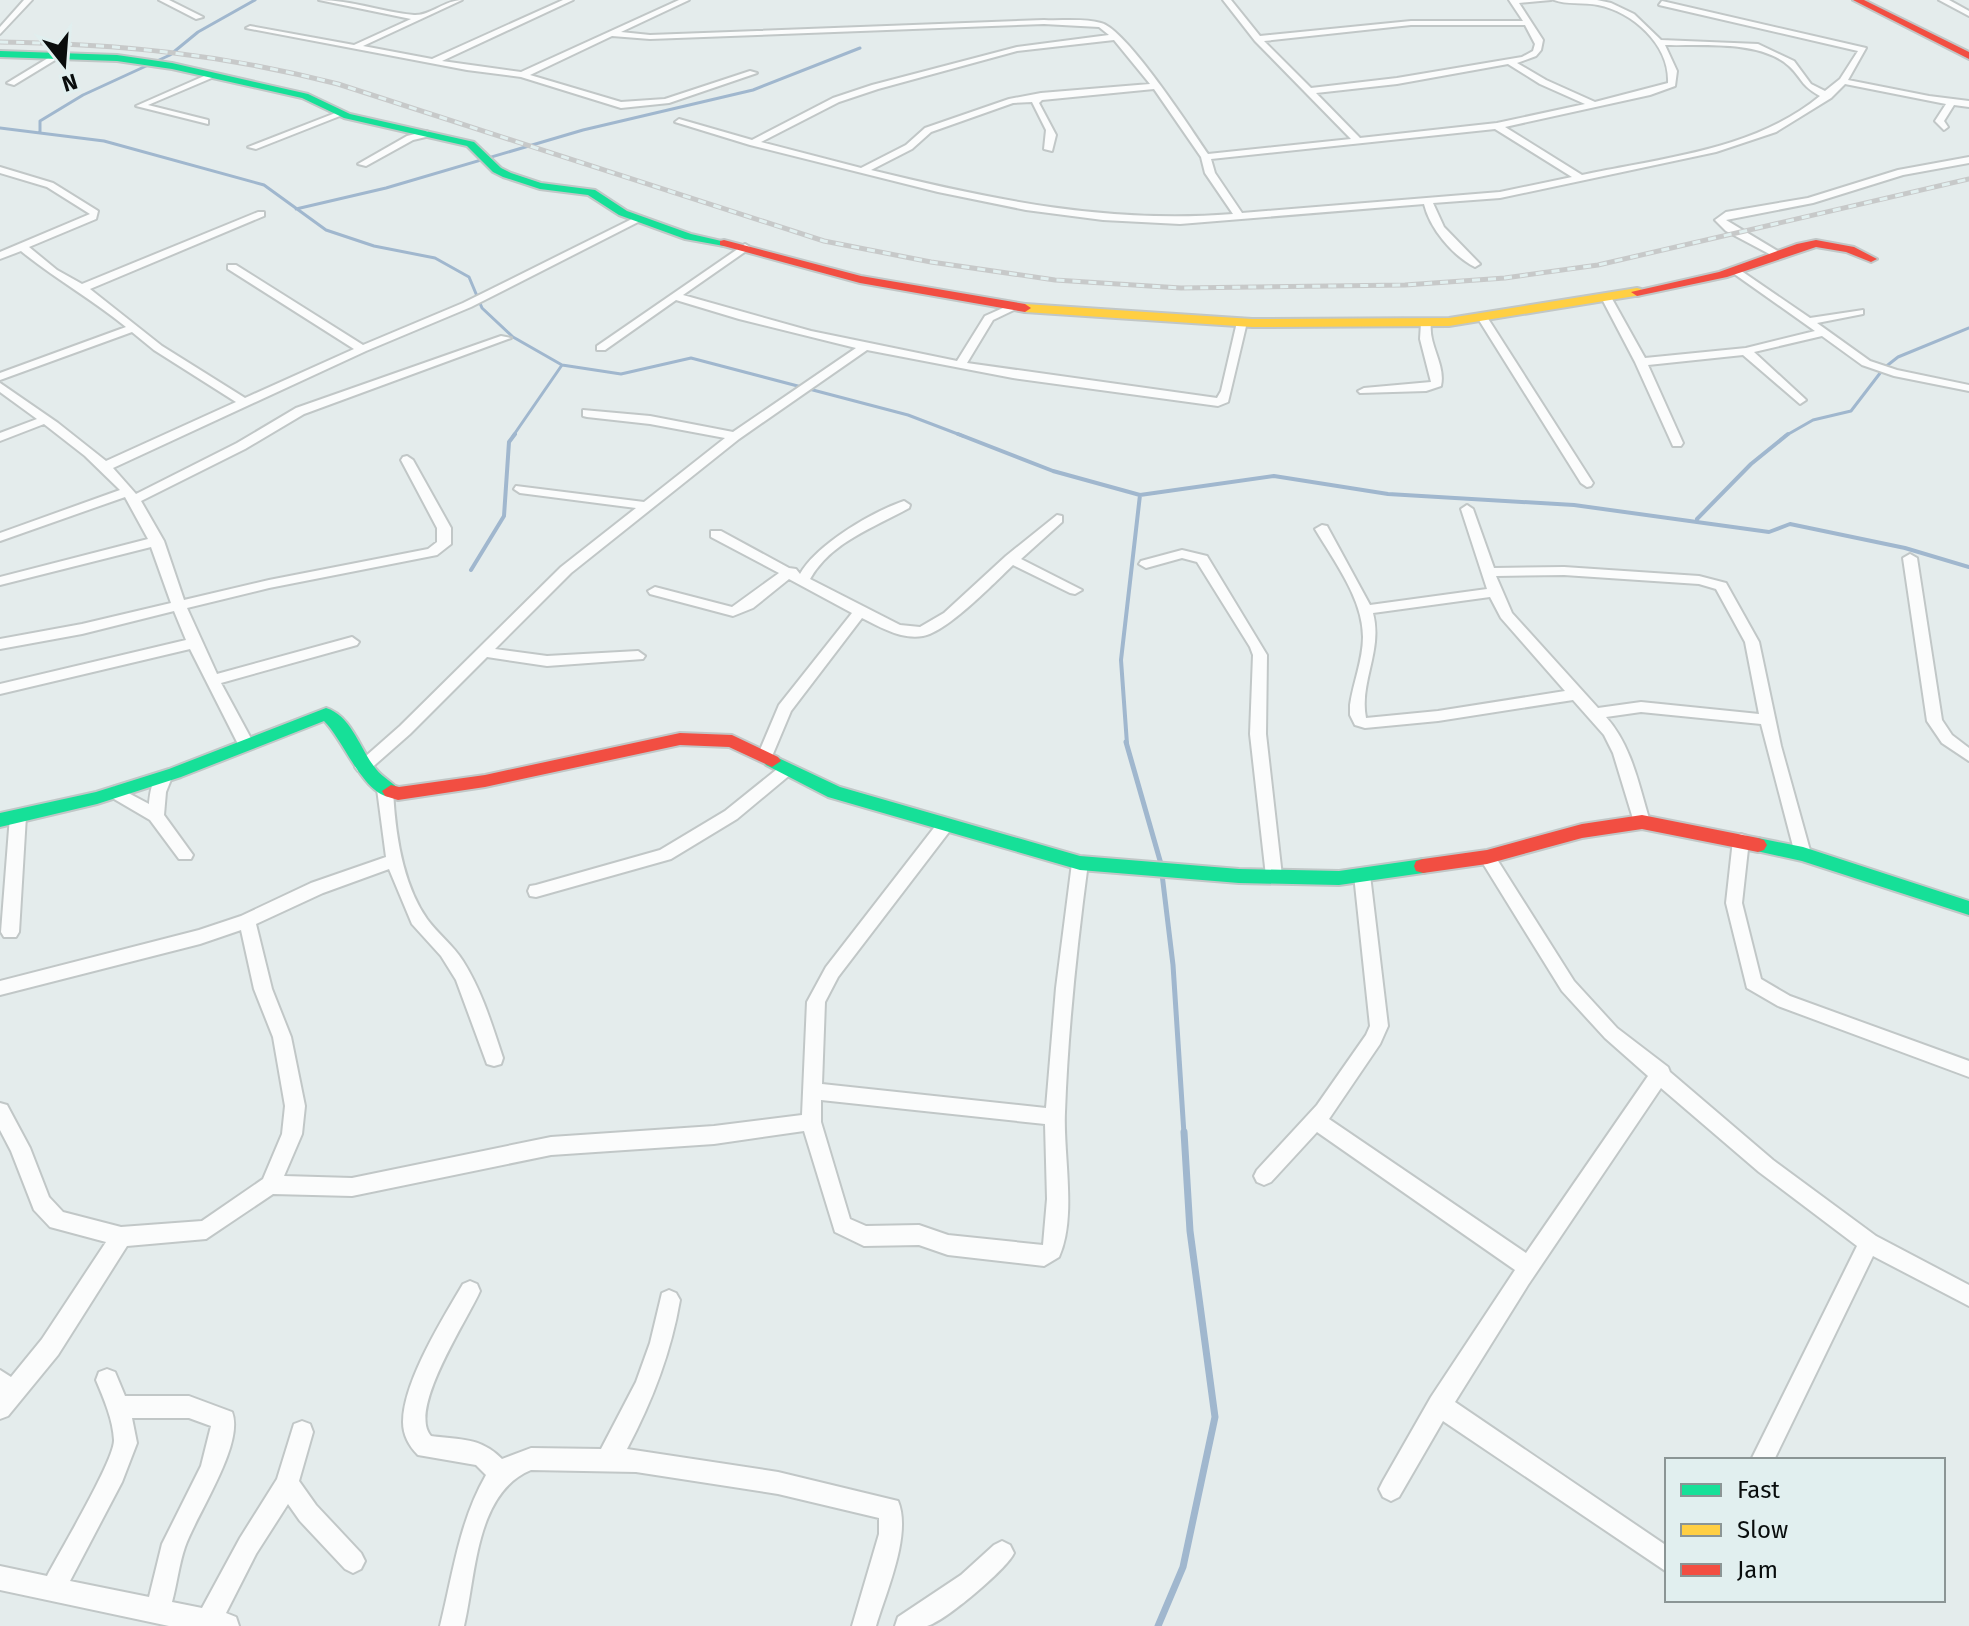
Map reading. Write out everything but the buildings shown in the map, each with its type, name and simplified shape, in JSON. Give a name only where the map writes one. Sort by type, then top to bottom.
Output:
[{"type":"street","points":[[0,32],[28,0]]},
{"type":"street","points":[[163,0],[199,17]]},
{"type":"street","points":[[323,0],[417,18]]},
{"type":"street","points":[[355,47],[458,0]]},
{"type":"street","points":[[435,61],[569,0]]},
{"type":"street","points":[[522,75],[685,0]]},
{"type":"street","points":[[1227,0],[1258,39],[1359,142]]},
{"type":"street","points":[[1309,91],[1397,81],[1510,62],[1535,54],[1539,40],[1525,23],[1513,0],[1547,0]]},
{"type":"street","points":[[1206,157],[1497,126],[1650,92],[1672,84],[1674,79],[1668,57],[1658,42],[1631,15],[1611,6],[1558,0]]},
{"type":"street","points":[[1857,0],[1969,56]]},
{"type":"street","points":[[1872,0],[1969,48]]},
{"type":"street","points":[[1943,0],[1969,14]]},
{"type":"street","points":[[679,122],[863,171],[1019,207],[1155,222],[1240,217],[1500,195],[1749,141],[1828,96],[1843,81],[1863,50],[1662,3]]},
{"type":"street","points":[[0,12],[20,11]]},
{"type":"street","points":[[611,34],[650,37],[1076,22],[1106,26],[1156,86],[1206,157],[1210,173],[1240,217]]},
{"type":"street","points":[[1258,39],[1411,23],[1525,23]]},
{"type":"street","points":[[250,28],[467,68],[522,75],[621,105],[666,101],[753,73]]},
{"type":"street","points":[[753,143],[836,100],[875,87],[1017,49],[1116,37]]},
{"type":"street","points":[[1658,42],[1755,46],[1791,63],[1808,86],[1828,96]]},
{"type":"street","points":[[0,54],[117,58],[305,96],[341,114],[470,144],[497,170],[507,175],[540,186],[591,192],[623,213],[689,237],[745,247],[860,279],[1012,307],[1074,314],[1242,322],[1426,323],[1607,299],[1737,271],[1777,255],[1826,242],[1845,245],[1871,259]]},
{"type":"street","points":[[11,83],[61,54]]},
{"type":"street","points":[[1510,62],[1543,82],[1593,104]]},
{"type":"street","points":[[205,122],[140,106],[211,75]]},
{"type":"street","points":[[1843,81],[1969,104]]},
{"type":"street","points":[[863,171],[909,147],[928,130],[984,109],[1041,96],[1156,86]]},
{"type":"street","points":[[1041,96],[1035,103],[1051,128],[1053,136],[1049,149]]},
{"type":"street","points":[[1944,127],[1939,121],[1951,102]]},
{"type":"street","points":[[253,147],[341,114]]},
{"type":"street","points":[[1497,126],[1582,179]]},
{"type":"street","points":[[363,164],[410,138],[427,134]]},
{"type":"street","points":[[1777,255],[1730,229],[1720,220],[1726,215],[1810,201],[1901,172],[1969,160]]},
{"type":"street","points":[[0,170],[50,185],[95,213],[93,217],[0,256]]},
{"type":"street","points":[[1428,201],[1431,216],[1439,229],[1475,264]]},
{"type":"street","points":[[80,289],[261,214]]},
{"type":"street","points":[[104,467],[362,349],[467,305],[639,219]]},
{"type":"street","points":[[23,247],[53,272],[96,297],[133,328],[245,403]]},
{"type":"street","points":[[601,348],[745,247]]},
{"type":"street","points":[[232,267],[362,349]]},
{"type":"street","points":[[1737,271],[1866,363],[1894,373],[1969,388]]},
{"type":"street","points":[[677,297],[730,314],[864,347],[960,366],[1218,402],[1224,400],[1227,391],[1242,322]]},
{"type":"street","points":[[1607,299],[1641,362],[1677,443]]},
{"type":"street","points":[[960,366],[989,318],[1012,307]]},
{"type":"street","points":[[1807,322],[1859,312]]},
{"type":"street","points":[[1482,317],[1587,483]]},
{"type":"street","points":[[1364,391],[1426,388],[1437,384],[1437,373],[1424,338],[1426,323]]},
{"type":"street","points":[[0,377],[133,328]]},
{"type":"street","points":[[1641,362],[1746,351],[1822,333]]},
{"type":"street","points":[[0,537],[130,496],[241,446],[300,411],[505,338]]},
{"type":"street","points":[[363,767],[566,570],[735,436],[864,347]]},
{"type":"street","points":[[1746,351],[1800,400]]},
{"type":"street","points":[[0,386],[104,467],[130,496],[157,541],[195,643],[246,744]]},
{"type":"street","points":[[587,413],[650,420],[735,436]]},
{"type":"street","points":[[0,437],[44,420]]},
{"type":"street","points":[[0,644],[82,629],[178,604],[440,549],[444,544],[444,528],[407,460]]},
{"type":"street","points":[[520,489],[646,506]]},
{"type":"street","points":[[655,591],[733,612],[741,610],[767,587],[797,576],[825,550],[904,505]]},
{"type":"street","points":[[1467,509],[1506,615],[1595,714],[1621,753],[1642,822]]},
{"type":"street","points":[[716,534],[860,612],[897,629],[922,632],[949,616],[1057,519]]},
{"type":"street","points":[[1322,529],[1364,610],[1371,635],[1363,686],[1355,709],[1360,721],[1438,716],[1577,694]]},
{"type":"street","points":[[0,581],[157,541]]},
{"type":"street","points":[[1146,564],[1182,554],[1202,559],[1257,647],[1260,655],[1258,734],[1274,876]]},
{"type":"street","points":[[1910,558],[1935,721],[1947,739],[1969,756]]},
{"type":"street","points":[[1011,559],[1075,590]]},
{"type":"street","points":[[1489,572],[1564,571],[1699,580],[1721,586],[1752,642],[1768,720],[1803,854]]},
{"type":"street","points":[[1364,610],[1495,592]]},
{"type":"street","points":[[765,757],[784,709],[860,612]]},
{"type":"street","points":[[213,680],[352,642]]},
{"type":"street","points":[[0,689],[195,643]]},
{"type":"street","points":[[483,652],[547,661],[638,656]]},
{"type":"street","points":[[1595,714],[1641,707],[1768,720]]},
{"type":"street","points":[[10,932],[9,818],[164,777],[326,714],[339,723],[375,784],[398,794],[432,791],[700,737],[732,741],[834,792],[1080,863],[1239,876],[1339,878],[1487,857],[1582,831],[1642,822],[1803,854],[1969,908]]},
{"type":"street","points":[[536,891],[665,855],[731,815],[786,770]]},
{"type":"street","points":[[156,816],[158,792],[164,777]]},
{"type":"street","points":[[385,789],[386,819],[395,860],[419,922],[447,952],[477,1003],[494,1058]]},
{"type":"street","points":[[115,792],[156,816],[185,855]]},
{"type":"street","points":[[946,824],[832,972],[816,1002],[811,1122],[842,1225],[864,1236],[919,1235],[948,1245],[1044,1256],[1052,1250],[1055,1228],[1055,1117],[1072,918],[1080,863]]},
{"type":"street","points":[[1741,840],[1734,903],[1753,983],[1784,1001],[1969,1069]]},
{"type":"street","points":[[1487,857],[1568,986],[1611,1033],[1766,1166],[1869,1243],[1969,1296]]},
{"type":"street","points":[[0,988],[200,937],[247,921],[317,888],[395,860]]},
{"type":"street","points":[[1264,1176],[1316,1120],[1360,1061],[1379,1026],[1362,875]]},
{"type":"street","points":[[0,1111],[20,1148],[41,1203],[57,1220],[121,1237],[206,1230],[270,1185],[292,1134],[295,1106],[282,1037],[263,989],[247,921]]},
{"type":"street","points":[[1391,1489],[1439,1405],[1527,1266],[1661,1073]]},
{"type":"street","points":[[813,1091],[1055,1117]]},
{"type":"street","points":[[1316,1120],[1527,1266]]},
{"type":"street","points":[[270,1185],[352,1187],[551,1146],[714,1135],[811,1122]]},
{"type":"street","points":[[4,1394],[50,1347],[121,1237]]},
{"type":"street","points":[[1763,1458],[1869,1243]]},
{"type":"street","points":[[470,1291],[442,1339],[417,1405],[415,1433],[426,1447],[481,1454],[500,1473]]},
{"type":"street","points":[[607,1461],[631,1424],[664,1339],[669,1300]]},
{"type":"street","points":[[52,1590],[114,1474],[126,1443],[118,1407],[107,1380]]},
{"type":"street","points":[[1439,1405],[1665,1559]]},
{"type":"street","points":[[118,1407],[189,1407],[224,1420],[212,1469],[174,1544],[158,1612]]},
{"type":"street","points":[[0,1578],[218,1624],[248,1546],[287,1484],[302,1432]]},
{"type":"street","points":[[452,1626],[475,1520],[500,1473],[515,1462],[531,1459],[636,1461],[778,1483],[890,1509],[891,1534],[864,1626]]},
{"type":"street","points":[[287,1484],[308,1513],[353,1561]]},
{"type":"street","points":[[907,1626],[969,1583],[1002,1553]]},
{"type":"waterway","points":[[40,133],[40,121],[83,95],[170,55],[198,32],[255,0]]},
{"type":"waterway","points":[[297,209],[386,188],[583,130],[753,90],[860,48]]},
{"type":"waterway","points":[[0,128],[40,133]]},
{"type":"waterway","points":[[40,133],[104,141],[264,185],[297,209]]},
{"type":"waterway","points":[[297,209],[326,230],[374,246],[435,258],[469,277],[482,308],[513,337],[562,365]]},
{"type":"waterway","points":[[1787,435],[1813,420],[1851,411],[1884,368],[1898,357],[1969,328]]},
{"type":"waterway","points":[[562,365],[621,374],[691,358],[908,415],[963,436]]},
{"type":"waterway","points":[[513,436],[562,365]]},
{"type":"waterway","points":[[471,570],[504,516],[509,442],[515,434]]},
{"type":"waterway","points":[[958,434],[1053,471],[1140,495]]},
{"type":"waterway","points":[[1697,519],[1751,464],[1787,435]]},
{"type":"waterway","points":[[1140,495],[1274,476],[1388,494],[1574,505],[1769,532],[1790,524],[1905,548],[1969,567]]},
{"type":"waterway","points":[[1127,744],[1121,660],[1140,495]]},
{"type":"waterway","points":[[1126,742],[1161,864]]},
{"type":"waterway","points":[[1162,874],[1173,965],[1184,1134]]},
{"type":"waterway","points":[[1158,1626],[1183,1567],[1215,1417],[1190,1231],[1184,1132]]},
{"type":"railway","points":[[0,42],[170,52],[295,74],[338,84],[824,241],[931,262],[1055,280],[1181,288],[1405,285],[1505,278],[1598,265],[1969,179]]},
{"type":"traffic: fast","points":[[0,54],[117,58],[172,66],[305,96],[347,116],[470,144],[497,170],[507,175],[540,186],[591,192],[623,213],[689,237],[724,243]]},
{"type":"traffic: fast","points":[[0,820],[97,798],[175,773],[326,714],[344,733],[371,776],[391,791]]},
{"type":"traffic: fast","points":[[772,761],[834,792],[1080,863],[1239,876],[1339,878],[1423,866]]},
{"type":"traffic: fast","points":[[1758,845],[1803,854],[1969,908]]},
{"type":"traffic: slow","points":[[1025,308],[1252,323],[1449,322],[1637,292]]},
{"type":"traffic: jam","points":[[1857,0],[1969,56]]},
{"type":"traffic: jam","points":[[724,243],[860,279],[1025,308]]},
{"type":"traffic: jam","points":[[1637,292],[1723,275],[1787,251],[1816,244],[1832,244],[1871,259]]},
{"type":"traffic: jam","points":[[391,791],[398,794],[485,781],[680,739],[732,741],[772,761]]},
{"type":"traffic: jam","points":[[1423,866],[1487,857],[1582,831],[1642,822],[1758,845]]}]
